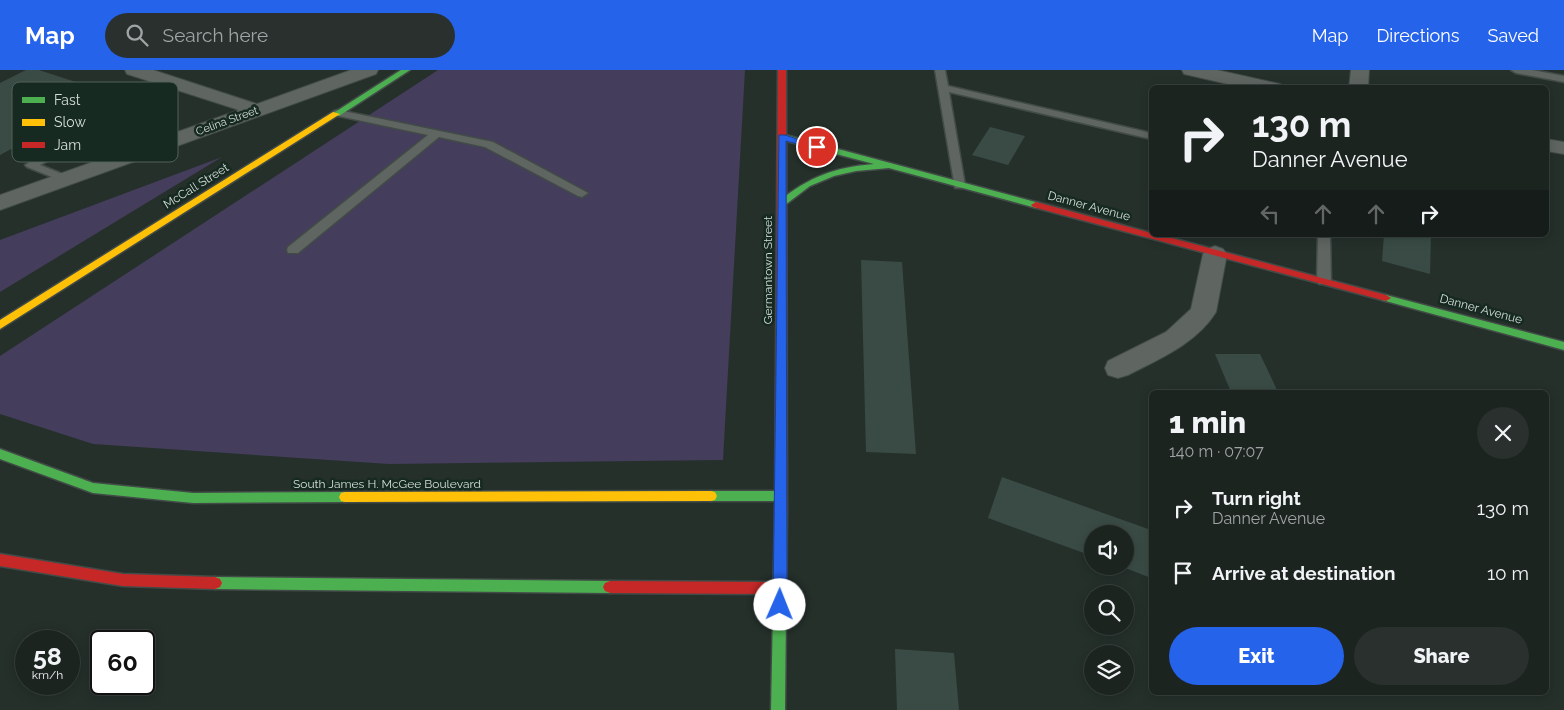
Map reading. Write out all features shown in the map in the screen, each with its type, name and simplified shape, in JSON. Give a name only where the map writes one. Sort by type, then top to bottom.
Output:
[{"type":"main road","name":"McCall Street","points":[[0,324],[406,70]]},
{"type":"main road","name":"Germantown Street","points":[[778,710],[782,70]]},
{"type":"main road","name":"Danner Avenue","points":[[782,137],[1149,236]]},
{"type":"main road","points":[[782,203],[800,187],[819,176],[855,168],[887,166]]},
{"type":"main road","name":"Danner Avenue","points":[[1152,237],[1564,346]]},
{"type":"main road","name":"South James H. McGee Boulevard","points":[[0,454],[93,488],[192,498],[780,496]]},
{"type":"main road","points":[[0,560],[123,580],[242,584],[780,588]]},
{"type":"street","points":[[134,70],[172,82]]},
{"type":"street","name":"Celina Street","points":[[178,138],[369,70]]},
{"type":"street","points":[[1191,70],[1260,85]]},
{"type":"street","points":[[1358,85],[1360,70]]},
{"type":"street","points":[[178,84],[242,104],[255,110]]},
{"type":"street","points":[[1549,146],[1564,148]]},
{"type":"street","name":"Celina Street","points":[[0,203],[113,162]]},
{"type":"street","points":[[1118,368],[1176,340],[1203,312],[1215,254]]},
{"type":"lane","points":[[940,70],[959,185]]},
{"type":"lane","points":[[1516,70],[1564,79]]},
{"type":"lane","points":[[944,88],[1149,136]]},
{"type":"lane","points":[[338,113],[489,144],[582,193]]},
{"type":"lane","points":[[294,250],[437,133]]},
{"type":"lane","points":[[36,162],[31,165],[66,179]]},
{"type":"lane","points":[[1324,237],[1324,281]]},
{"type":"shaded area","points":[[438,70],[745,70],[723,460],[389,464],[93,444],[0,414],[0,356]]},
{"type":"shaded area","points":[[222,157],[0,292],[0,240]]},
{"type":"building","points":[[26,70],[39,70],[76,82],[12,82],[12,149],[0,155],[0,83]]},
{"type":"building","points":[[990,127],[1025,136],[1008,165],[972,155]]},
{"type":"building","points":[[1384,237],[1431,237],[1430,274],[1382,261]]},
{"type":"building","points":[[861,260],[902,262],[916,454],[866,452]]},
{"type":"building","points":[[1215,354],[1260,354],[1277,390],[1230,390]]},
{"type":"building","points":[[1002,477],[1149,529],[1149,577],[1134,571],[1134,525],[1084,525],[1084,553],[988,518]]},
{"type":"building","points":[[895,649],[954,653],[959,710],[897,710]]},
{"type":"traffic: fast","points":[[336,114],[406,70]]},
{"type":"traffic: fast","points":[[782,137],[1036,205]]},
{"type":"traffic: fast","points":[[782,203],[819,178],[843,171],[887,166]]},
{"type":"traffic: fast","points":[[1386,298],[1564,346]]},
{"type":"traffic: fast","points":[[0,454],[93,488],[193,498],[345,497]]},
{"type":"traffic: fast","points":[[711,496],[780,496]]},
{"type":"traffic: fast","points":[[778,710],[781,512]]},
{"type":"traffic: fast","points":[[215,583],[610,587]]},
{"type":"traffic: slow","points":[[0,325],[336,114]]},
{"type":"traffic: slow","points":[[345,497],[711,496]]},
{"type":"traffic: jam","points":[[781,512],[782,70]]},
{"type":"traffic: jam","points":[[1036,205],[1149,235]]},
{"type":"traffic: jam","points":[[1156,237],[1386,298]]},
{"type":"traffic: jam","points":[[0,560],[123,580],[215,583]]},
{"type":"traffic: jam","points":[[610,587],[781,588]]},
{"type":"route","points":[[780,605],[782,137],[817,147]]}]
